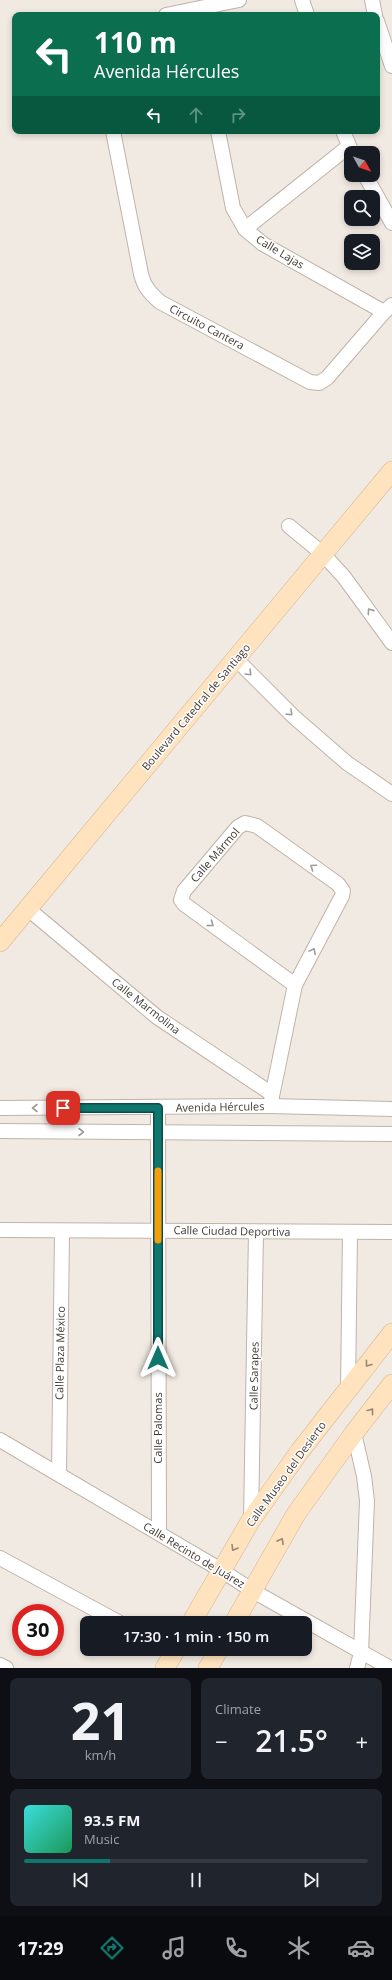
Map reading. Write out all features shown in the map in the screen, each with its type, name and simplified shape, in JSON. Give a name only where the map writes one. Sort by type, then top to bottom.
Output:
[{"type":"street","points":[[195,12],[239,0]]},
{"type":"street","points":[[302,0],[306,12]]},
{"type":"street","points":[[372,0],[374,12]]},
{"type":"street","points":[[380,30],[392,66]]},
{"type":"street","name":"Circuito Cantera","points":[[114,134],[141,274],[144,284],[150,294],[160,302],[310,382],[319,383],[327,378],[388,308]]},
{"type":"street","name":"Calle Lajas","points":[[219,134],[233,208],[237,219],[245,229],[264,244],[388,308]]},
{"type":"street","points":[[344,134],[349,146]]},
{"type":"street","points":[[245,229],[344,155]]},
{"type":"street","points":[[369,182],[392,223]]},
{"type":"street","name":"Boulevard Catedral de Santiago","points":[[0,942],[392,471]]},
{"type":"street","points":[[289,526],[323,554],[352,587],[392,643]]},
{"type":"street","points":[[236,659],[294,717],[347,763],[392,794]]},
{"type":"street","name":"Calle Mármol","points":[[271,1100],[295,985],[342,896],[343,891],[338,884],[256,826],[245,824],[238,827],[184,891],[181,900],[184,904],[295,985]]},
{"type":"street","name":"Calle Marmolina","points":[[27,908],[157,1017],[271,1100]]},
{"type":"street","name":"Avenida Hércules","points":[[0,1108],[158,1108],[271,1100],[392,1109]]},
{"type":"street","name":"Calle Palomas","points":[[158,1108],[158,1533]]},
{"type":"street","points":[[0,1132],[392,1134]]},
{"type":"street","name":"Calle Ciudad Deportiva","points":[[0,1230],[62,1232],[158,1230],[392,1232]]},
{"type":"street","name":"Calle Plaza México","points":[[58,1474],[62,1232]]},
{"type":"street","name":"Calle Sarapes","points":[[251,1520],[256,1232]]},
{"type":"street","points":[[348,1390],[350,1232]]},
{"type":"street","name":"Calle Museo del Desierto","points":[[194,1616],[251,1520],[300,1451],[392,1333]]},
{"type":"street","points":[[238,1616],[296,1514],[354,1433],[392,1384]]},
{"type":"street","points":[[354,1433],[364,1476],[367,1501],[360,1653],[357,1668]]},
{"type":"street","name":"Calle Recinto de Juárez","points":[[0,1440],[221,1570],[253,1591],[360,1653],[390,1668]]},
{"type":"street","points":[[0,1558],[107,1616]]},
{"type":"street","points":[[208,1668],[215,1656]]},
{"type":"street","points":[[0,1665],[6,1668]]},
{"type":"slow traffic","points":[[158,1171],[158,1240]]},
{"type":"route","points":[[63,1108],[158,1108],[158,1358]]}]
